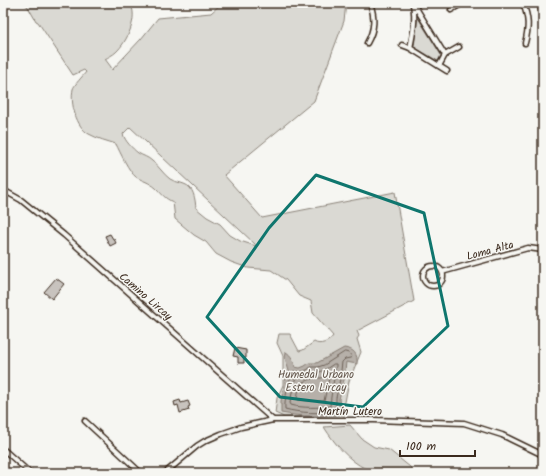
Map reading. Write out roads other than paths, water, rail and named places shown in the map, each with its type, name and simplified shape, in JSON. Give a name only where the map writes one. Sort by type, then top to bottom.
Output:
[{"type":"street","points":[[367,42],[374,22],[374,15],[370,3]]},
{"type":"street","points":[[410,48],[414,22],[413,3]]},
{"type":"street","points":[[413,3],[445,55]]},
{"type":"street","points":[[523,3],[528,20],[528,31],[525,44]]},
{"type":"street","points":[[451,10],[460,4]]},
{"type":"street","points":[[402,45],[410,48],[447,71]]},
{"type":"street","points":[[439,66],[445,55],[459,47]]},
{"type":"street","name":"Camino Lircay","points":[[3,190],[21,200],[64,235],[273,420]]},
{"type":"street","name":"Loma Alta","points":[[442,272],[528,248],[543,250]]},
{"type":"street","name":"Loma Alta","points":[[428,267],[436,267],[442,272],[442,280],[437,285],[429,286],[424,281],[423,273],[428,267]]},
{"type":"street","name":"Martín Lutero","points":[[165,473],[205,441],[241,427],[273,420],[374,420],[464,423],[502,434],[543,455]]},
{"type":"street","points":[[85,421],[141,473]]},
{"type":"street","points":[[3,449],[30,473]]},
{"type":"water","points":[[344,348],[353,351],[357,360],[357,364],[346,362],[344,380],[339,399],[340,407],[345,414],[313,416],[281,413],[281,401],[285,381],[289,371],[285,358],[286,352],[292,358],[295,367],[300,368],[309,363],[317,363]]},
{"type":"park label","name":"Humedal Urbano Estero Lircay","points":[[316,380]]}]
